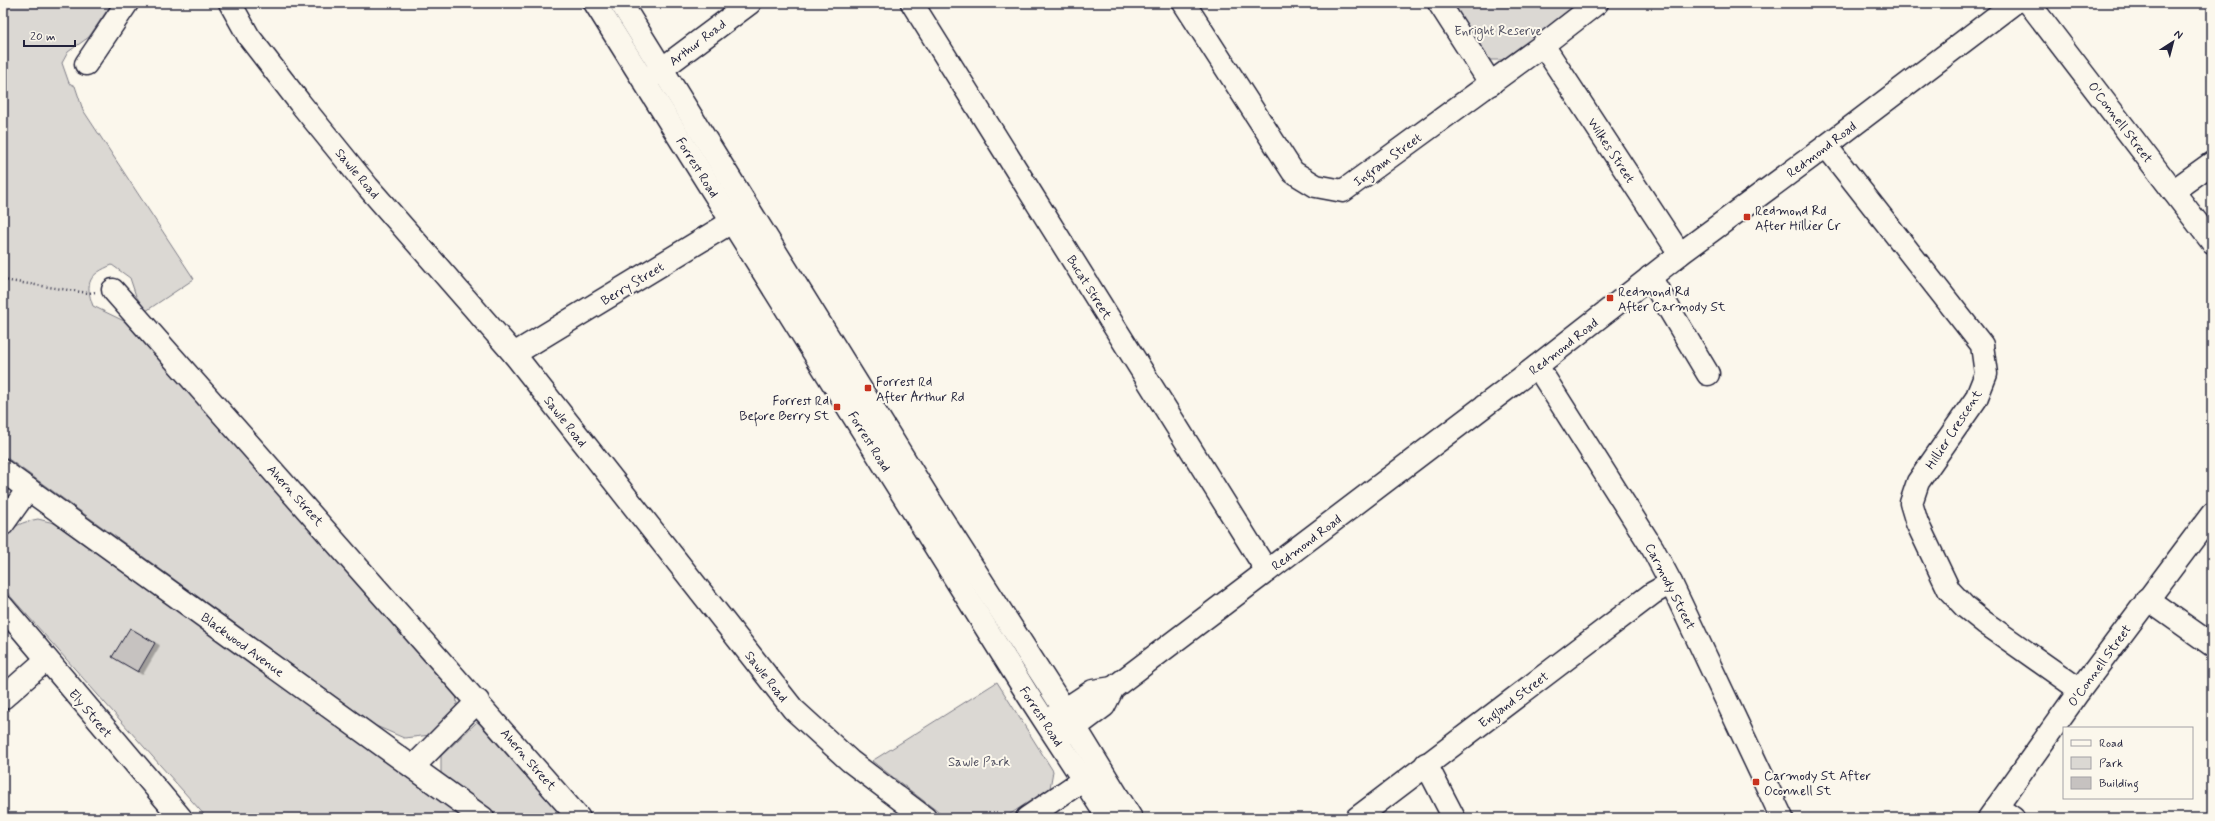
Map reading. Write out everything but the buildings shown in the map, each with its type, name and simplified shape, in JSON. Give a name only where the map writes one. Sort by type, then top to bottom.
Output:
[{"type":"street","points":[[86,64],[127,3]]},
{"type":"street","name":"Sawle Road","points":[[230,3],[249,37],[300,103],[368,187],[514,354],[793,708],[850,761],[924,818]]},
{"type":"street","name":"Forrest Road","points":[[595,3],[644,82],[741,217],[927,495],[1076,728],[1108,818]]},
{"type":"street","name":"Forrest Road","points":[[621,3],[662,68],[741,217],[1046,722],[1058,741],[1092,774],[1131,818]]},
{"type":"street","name":"Arthur Road","points":[[644,82],[750,3]]},
{"type":"street","name":"Bucat Street","points":[[912,3],[1267,571]]},
{"type":"street","name":"Ingram Street","points":[[1184,3],[1293,172],[1316,186],[1343,191],[1491,84],[1597,3]]},
{"type":"street","points":[[1439,3],[1491,84]]},
{"type":"street","name":"Redmond Road","points":[[1058,741],[1104,706],[1113,688],[1537,366],[1680,254],[1826,146],[2014,3]]},
{"type":"street","name":"O'Connell Street","points":[[2029,3],[2212,242]]},
{"type":"street","name":"Wilkes Street","points":[[1543,45],[1680,254]]},
{"type":"street","name":"Hillier Crescent","points":[[1826,146],[1982,345],[1986,374],[1976,399],[1918,482],[1911,503],[1917,523],[1949,590],[1965,607],[1985,624],[2080,690]]},
{"type":"street","points":[[2173,191],[2212,163]]},
{"type":"street","name":"Berry Street","points":[[514,354],[741,217]]},
{"type":"street","points":[[1650,277],[1708,374]]},
{"type":"street","name":"Ahern Street","points":[[113,290],[580,818]]},
{"type":"street","name":"Carmody Street","points":[[1537,366],[1653,550],[1671,583],[1782,818]]},
{"type":"street","points":[[3,524],[12,483]]},
{"type":"street","name":"Blackwood Avenue","points":[[12,483],[483,818]]},
{"type":"street","name":"O'Connell Street","points":[[2000,814],[2080,690],[2212,514]]},
{"type":"street","name":"England Street","points":[[1357,818],[1426,764],[1653,593],[1671,583]]},
{"type":"street","points":[[2147,599],[2212,645]]},
{"type":"street","name":"Ely Street","points":[[3,607],[46,660],[181,818]]},
{"type":"street","points":[[3,698],[46,660]]},
{"type":"street","name":"Redmond Road","points":[[1046,722],[1093,691],[1113,688]]},
{"type":"street","points":[[412,767],[478,701]]},
{"type":"street","points":[[1426,764],[1454,818]]},
{"type":"street","points":[[1027,818],[1092,774]]},
{"type":"path","points":[[3,280],[88,293],[113,290]]},
{"type":"green space","points":[[3,3],[112,3],[89,37],[68,52],[62,63],[69,83],[75,86],[83,110],[194,279],[146,311],[136,296],[130,278],[112,265],[98,272],[91,280],[89,291],[93,306],[124,321],[449,683],[456,693],[457,704],[452,716],[431,735],[404,738],[376,726],[3,455]]},
{"type":"green space","name":"Enright Reserve","points":[[1448,3],[1578,3],[1505,60],[1490,60],[1479,52]]},
{"type":"green space","points":[[38,519],[54,523],[466,818],[207,818],[4,589],[3,557],[5,540],[12,529],[19,525]]},
{"type":"green space","name":"Sawle Park","points":[[997,682],[1053,771],[1050,788],[1004,818],[946,818],[872,761]]},
{"type":"green space","points":[[477,722],[487,728],[565,818],[493,818],[453,789],[441,773],[441,756]]},
{"type":"place","name":"Redmond Rd After Hillier Cr","points":[[1747,217]]},
{"type":"place","name":"Redmond Rd After Carmody St","points":[[1610,298]]},
{"type":"place","name":"Forrest Rd After Arthur Rd","points":[[868,388]]},
{"type":"place","name":"Forrest Rd Before Berry St","points":[[837,407]]},
{"type":"place","name":"Carmody St After Oconnell St","points":[[1756,782]]}]
